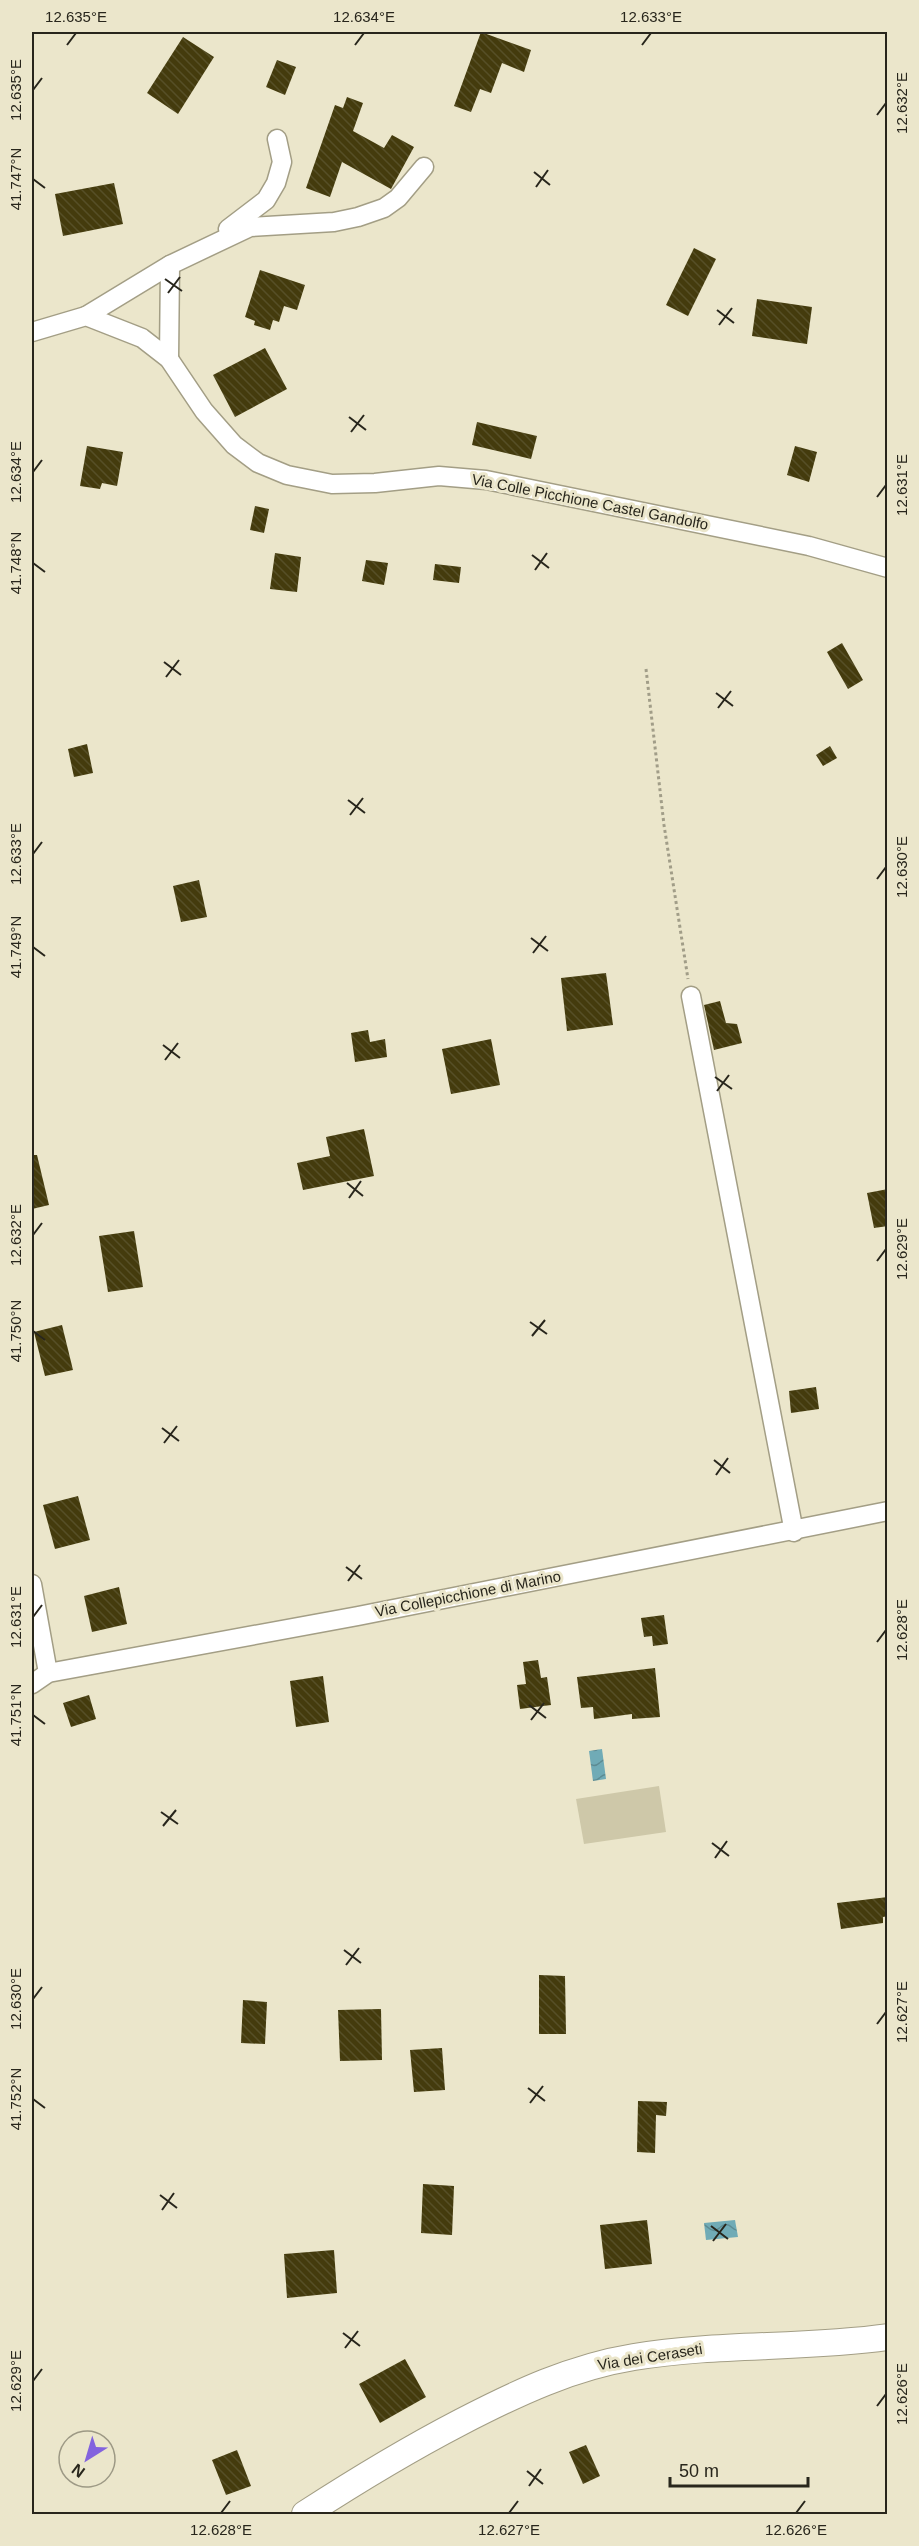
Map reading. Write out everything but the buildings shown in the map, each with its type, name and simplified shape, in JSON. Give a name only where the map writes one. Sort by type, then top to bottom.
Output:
[{"type":"street","points":[[218,242],[230,227],[266,200],[276,183],[282,162],[277,139]]},
{"type":"street","points":[[32,332],[86,316],[170,265],[250,227],[334,222],[376,211],[398,198],[424,167]]},
{"type":"street","points":[[169,359],[170,265]]},
{"type":"street","name":"Via Colle Picchione Castel Gandolfo","points":[[86,316],[134,333],[169,359],[204,411],[234,445],[258,463],[287,475],[332,484],[375,483],[439,476],[499,482],[809,546],[888,568]]},
{"type":"street","points":[[691,996],[794,1532]]},
{"type":"street","name":"Via Collepicchione di Marino","points":[[48,1673],[794,1532],[888,1511]]},
{"type":"street","points":[[32,1584],[48,1673],[32,1684]]},
{"type":"street","name":"Via dei Ceraseti","points":[[305,2514],[429,2439],[513,2395],[572,2372],[632,2357],[712,2348],[848,2342],[888,2337]]},
{"type":"path","points":[[646,669],[664,825],[691,996]]},
{"type":"shaded area","points":[[659,1786],[666,1832],[584,1844],[576,1799]]},
{"type":"water","points":[[602,1749],[606,1779],[593,1781],[589,1751]]},
{"type":"water","points":[[735,2220],[738,2237],[706,2240],[704,2223]]}]
